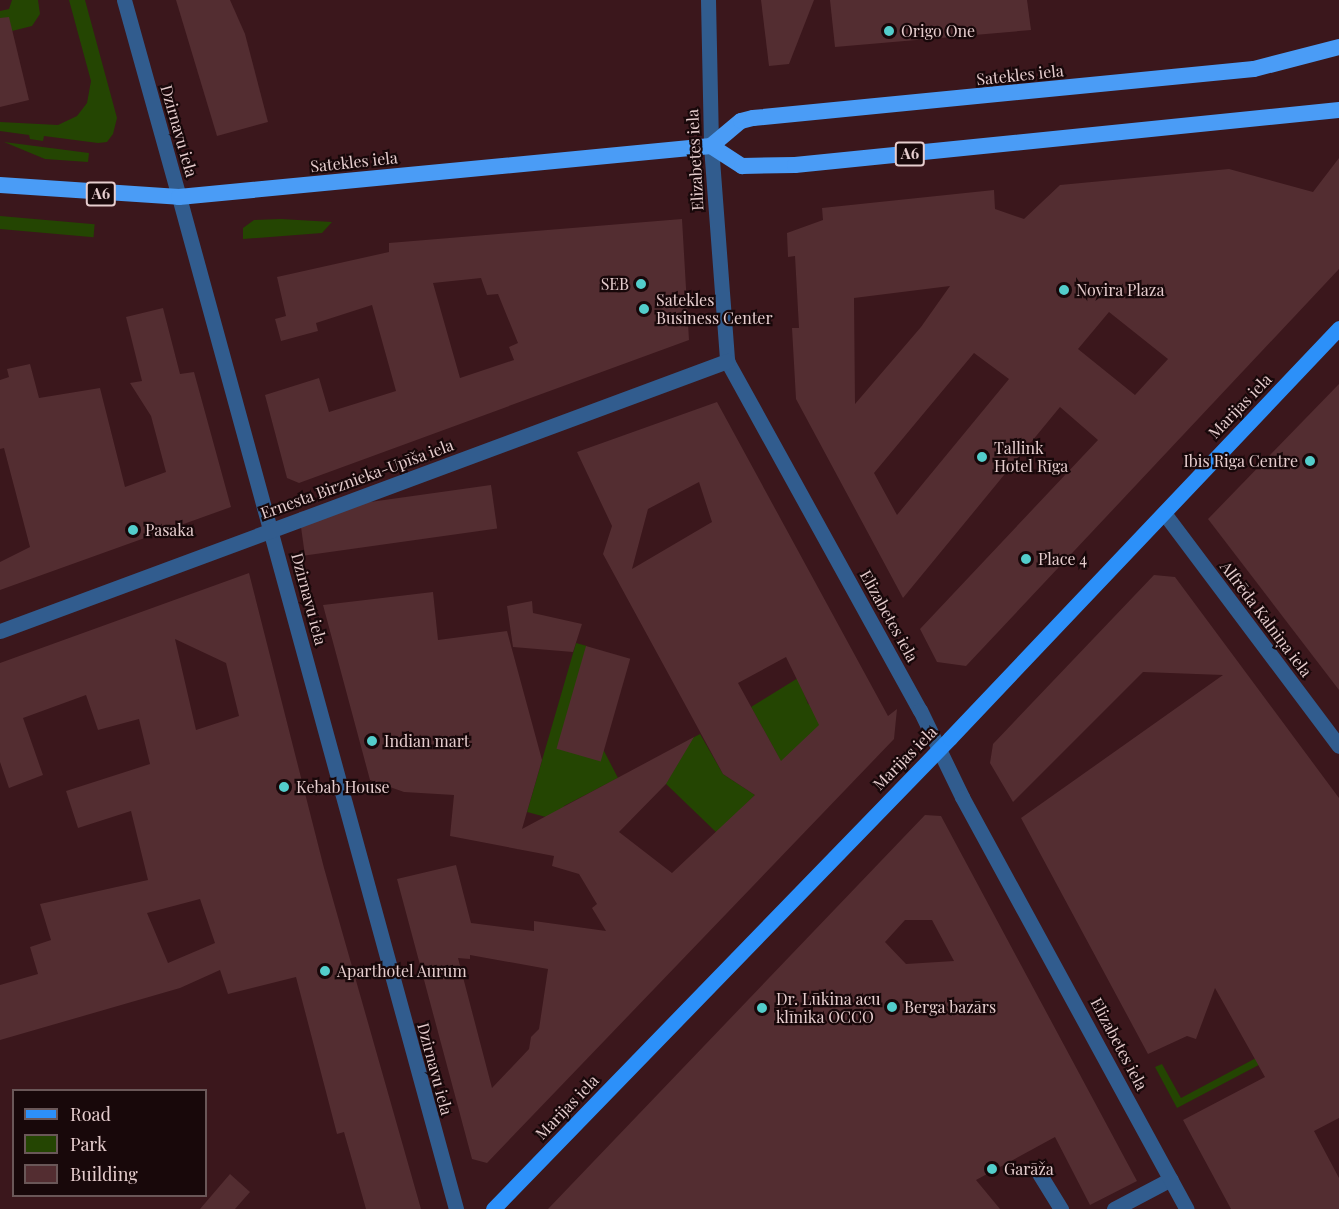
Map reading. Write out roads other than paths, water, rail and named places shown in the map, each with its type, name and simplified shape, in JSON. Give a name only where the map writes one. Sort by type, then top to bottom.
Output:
[{"type":"highway","name":"Satekles iela","points":[[0,185],[179,197],[711,146],[741,121],[753,118],[1254,69],[1339,47]]},
{"type":"highway","name":"A6","points":[[711,146],[742,166],[795,165],[1339,110]]},
{"type":"main road","name":"Marijas iela","points":[[493,1209],[939,749],[1339,328]]},
{"type":"street","name":"Dzirnavu iela","points":[[124,0],[456,1209]]},
{"type":"street","name":"Elizabetes iela","points":[[708,0],[711,146],[727,361],[1187,1209]]},
{"type":"street","name":"Ernesta Birznieka-Upīša iela","points":[[0,631],[727,361]]},
{"type":"street","name":"Alfrēda Kalniņa iela","points":[[1164,513],[1339,747]]},
{"type":"street","points":[[1037,1170],[1061,1209]]},
{"type":"street","points":[[1114,1209],[1171,1179]]},
{"type":"place","name":"Origo One","points":[[889,31]]},
{"type":"place","name":"SEB","points":[[641,284]]},
{"type":"place","name":"Novira Plaza","points":[[1064,290]]},
{"type":"place","name":"Satekles Business Center","points":[[644,309]]},
{"type":"place","name":"Tallink Hotel Rīga","points":[[982,457]]},
{"type":"place","name":"Ibis Riga Centre","points":[[1310,461]]},
{"type":"place","name":"Pasaka","points":[[133,530]]},
{"type":"place","name":"Place 4","points":[[1026,559]]},
{"type":"place","name":"Indian mart","points":[[372,741]]},
{"type":"place","name":"Kebab House","points":[[284,787]]},
{"type":"place","name":"Aparthotel Aurum","points":[[325,971]]},
{"type":"place","name":"Berga bazārs","points":[[892,1007]]},
{"type":"place","name":"Dr. Lūkina acu klīnika OCCO","points":[[762,1008]]},
{"type":"place","name":"Garāža","points":[[992,1169]]}]
